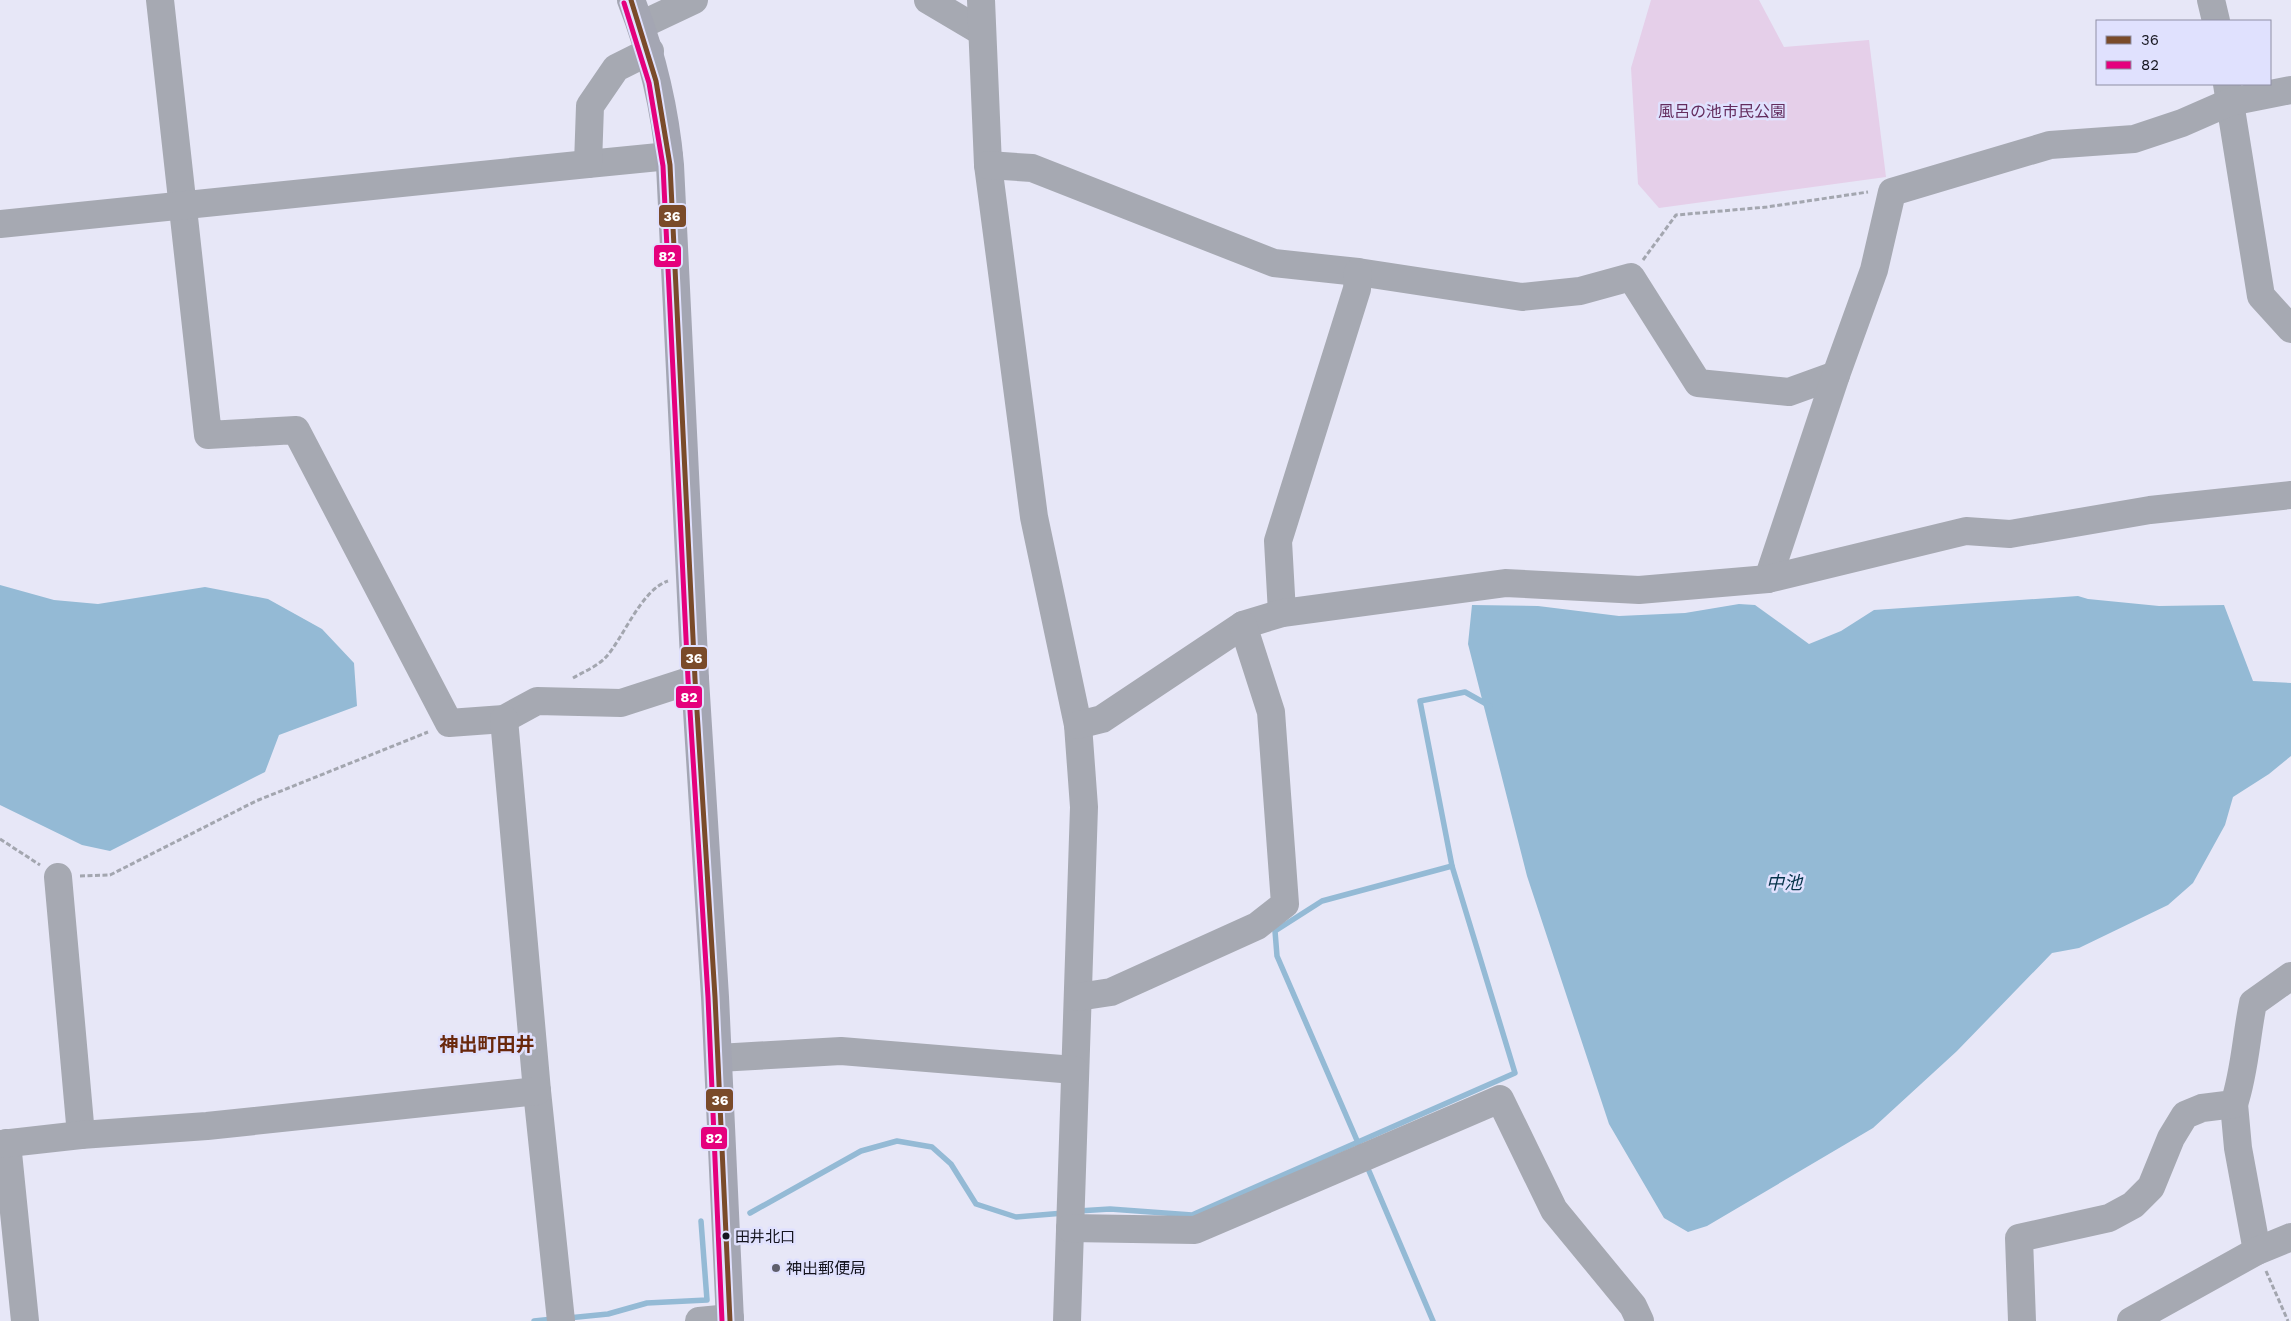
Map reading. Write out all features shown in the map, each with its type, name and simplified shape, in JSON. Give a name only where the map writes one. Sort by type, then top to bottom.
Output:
[{"type":"highway","points":[[631,0],[650,51],[661,96],[669,156],[695,679],[718,1058],[730,1319]]},
{"type":"street","points":[[160,0],[208,435],[296,430],[449,724],[504,718],[537,702],[621,703],[695,679]]},
{"type":"street","points":[[641,25],[694,0]]},
{"type":"street","points":[[928,0],[982,32]]},
{"type":"street","points":[[980,0],[988,165],[1034,517],[1078,726],[1084,807],[1067,1321]]},
{"type":"street","points":[[2211,0],[2216,20]]},
{"type":"street","points":[[588,164],[590,106],[616,68],[650,51]]},
{"type":"street","points":[[1768,580],[1836,374],[1874,270],[1892,192],[2050,145],[2134,139],[2182,123],[2229,93],[2291,90]]},
{"type":"street","points":[[2229,93],[2261,296],[2291,329]]},
{"type":"street","points":[[0,224],[669,156]]},
{"type":"street","points":[[988,165],[1032,168],[1274,263],[1358,272],[1522,297],[1580,291],[1631,277],[1698,383],[1789,392],[1836,374]]},
{"type":"street","points":[[1282,613],[1278,541],[1357,289],[1358,272]]},
{"type":"street","points":[[1078,726],[1102,719],[1243,625],[1282,613],[1505,583],[1639,590],[1768,580],[1966,531],[2010,534],[2150,510],[2291,495]]},
{"type":"street","points":[[1078,997],[1112,992],[1130,984],[1257,926],[1285,904],[1270,712],[1243,625]]},
{"type":"street","points":[[504,718],[537,1091],[561,1321]]},
{"type":"street","points":[[58,877],[81,1135]]},
{"type":"street","points":[[2257,1251],[2238,1148],[2234,1104],[2242,1081],[2246,1036],[2253,1003],[2291,976]]},
{"type":"street","points":[[718,1058],[841,1051],[1074,1070]]},
{"type":"street","points":[[25,1321],[3,1144],[81,1135],[207,1126],[537,1091]]},
{"type":"street","points":[[1070,1228],[1195,1230],[1500,1099],[1554,1210],[1633,1306],[1640,1321]]},
{"type":"street","points":[[2022,1321],[2019,1238],[2109,1218],[2133,1205],[2151,1186],[2171,1138],[2185,1115],[2202,1108],[2234,1104]]},
{"type":"street","points":[[2131,1321],[2257,1251],[2291,1237]]},
{"type":"street","points":[[700,1321],[730,1319]]},
{"type":"path","points":[[1631,277],[1676,215],[1767,207],[1863,192],[1892,192]]},
{"type":"path","points":[[567,682],[606,658],[633,614],[661,584],[690,574]]},
{"type":"path","points":[[0,839],[58,877],[110,875],[256,801],[449,724]]},
{"type":"path","points":[[2257,1251],[2288,1321]]},
{"type":"green space","name":"風呂の池市民公園","points":[[1651,0],[1759,0],[1784,47],[1869,40],[1886,177],[1659,208],[1638,184],[1631,68]]},
{"type":"water","points":[[0,585],[54,600],[98,604],[205,587],[268,599],[322,629],[354,663],[357,706],[279,735],[265,772],[110,851],[82,845],[0,805]]},
{"type":"water","name":"中池","points":[[2078,596],[2088,599],[2159,606],[2224,605],[2253,681],[2291,683],[2291,756],[2269,774],[2233,797],[2225,825],[2193,883],[2168,905],[2079,948],[2052,953],[1957,1051],[1873,1128],[1707,1226],[1688,1232],[1664,1218],[1609,1124],[1527,876],[1468,644],[1472,605],[1538,606],[1619,616],[1685,613],[1739,604],[1755,605],[1809,644],[1841,631],[1874,610]]},
{"type":"waterway","points":[[1078,1211],[1110,1209],[1192,1215],[1515,1073],[1452,866],[1420,701],[1465,692],[1490,706]]},
{"type":"waterway","points":[[1359,1145],[1277,956],[1275,931],[1322,901],[1452,866]]},
{"type":"waterway","points":[[750,1213],[861,1151],[897,1141],[932,1147],[951,1164],[976,1204],[1016,1217],[1064,1213]]},
{"type":"waterway","points":[[1369,1171],[1433,1321]]},
{"type":"waterway","points":[[568,1318],[608,1314],[647,1303],[707,1300],[701,1221]]},
{"type":"waterway","points":[[534,1321],[553,1319]]},
{"type":"transit line","name":"36","points":[[631,0],[656,81],[670,165],[695,679],[715,997],[730,1321]]},
{"type":"transit line","name":"82","points":[[624,3],[649,83],[663,166],[688,679],[708,997],[722,1321]]},
{"type":"place","name":"田井北口","points":[[726,1236]]},
{"type":"place","name":"神出郵便局","points":[[776,1268]]},
{"type":"district","name":"神出町田井","points":[[487,1044]]}]
